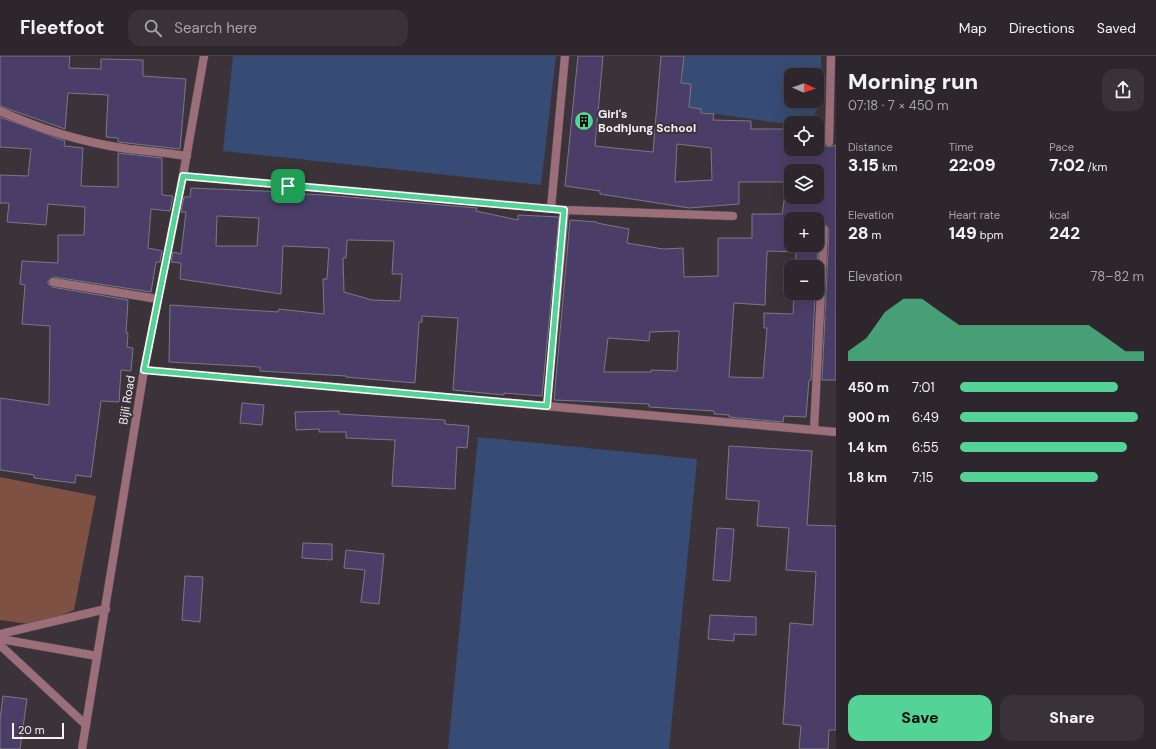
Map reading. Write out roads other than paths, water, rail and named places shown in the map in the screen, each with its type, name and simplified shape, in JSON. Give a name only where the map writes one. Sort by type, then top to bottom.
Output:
[{"type":"street","name":"Bijli Road","points":[[82,749],[144,370],[187,156],[204,56]]},
{"type":"street","points":[[551,208],[565,56]]},
{"type":"street","points":[[828,142],[831,56]]},
{"type":"street","points":[[0,112],[16,119],[84,140],[128,149],[187,156]]},
{"type":"street","points":[[183,176],[564,210],[733,216]]},
{"type":"street","points":[[547,406],[564,210]]},
{"type":"street","points":[[814,430],[823,252]]},
{"type":"street","points":[[53,282],[158,299]]},
{"type":"street","points":[[144,370],[836,432]]},
{"type":"street","points":[[0,634],[106,609]]},
{"type":"street","points":[[0,638],[97,656]]},
{"type":"street","points":[[0,645],[86,725]]},
{"type":"water","points":[[233,56],[556,56],[541,185],[223,151]]},
{"type":"water","points":[[684,56],[821,56],[821,68],[784,68],[784,108],[818,108],[814,116],[784,116],[784,123],[680,109]]},
{"type":"water","points":[[478,437],[697,459],[669,749],[448,749]]},
{"type":"place","name":"Girl's Bodhjung School","points":[[584,121]]}]
